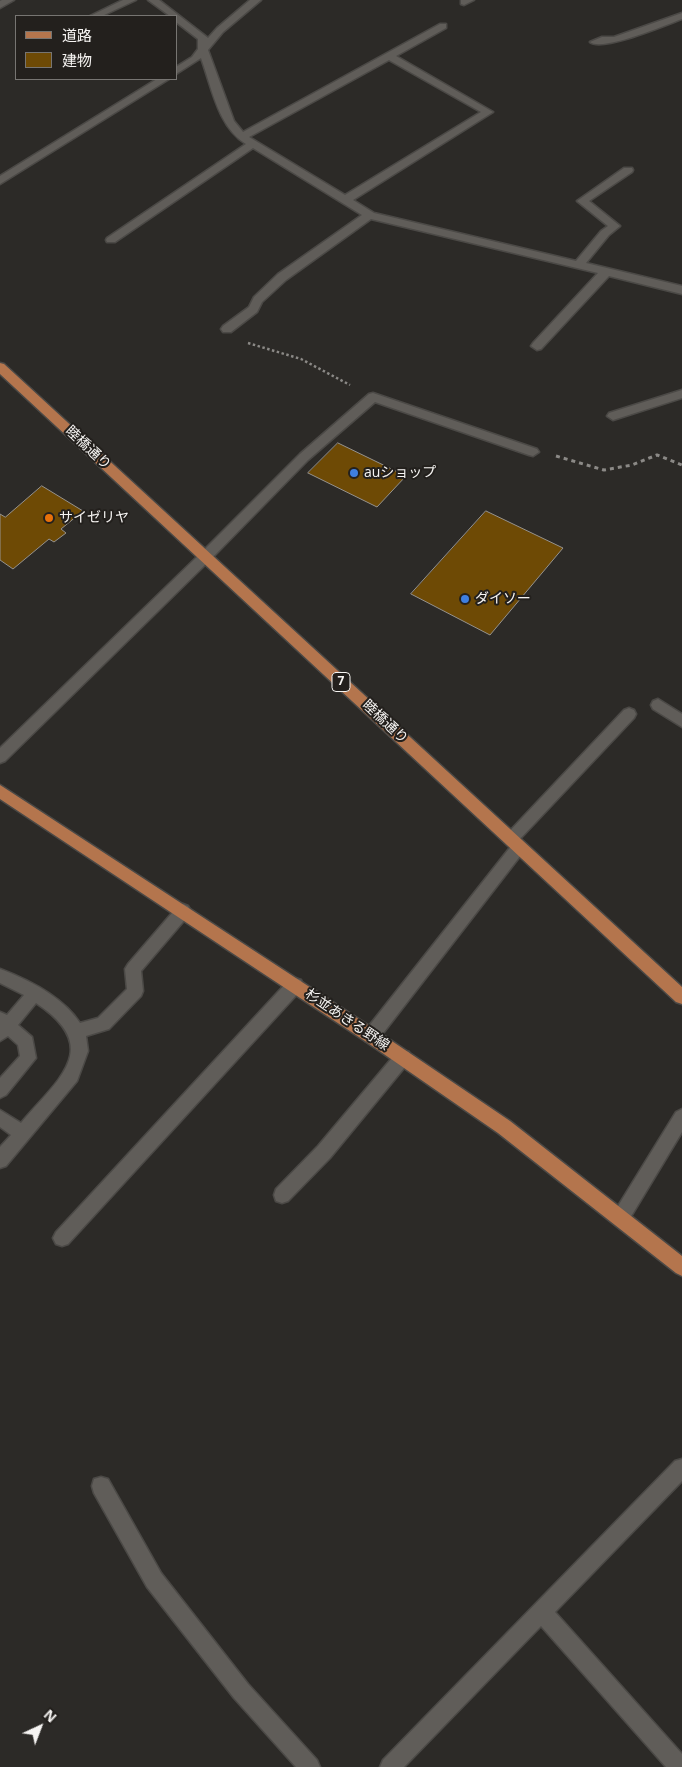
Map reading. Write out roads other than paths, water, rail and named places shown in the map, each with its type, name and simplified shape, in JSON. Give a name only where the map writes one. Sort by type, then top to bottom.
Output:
[{"type":"main road","name":"睦橋通り","points":[[0,367],[682,996]]},
{"type":"main road","name":"杉並あきる野線","points":[[1,793],[295,985],[504,1127],[682,1267]]},
{"type":"street","points":[[0,5],[9,0]]},
{"type":"street","points":[[97,15],[131,0]]},
{"type":"street","points":[[153,0],[175,15]]},
{"type":"street","points":[[178,70],[195,59],[220,30],[256,0]]},
{"type":"street","points":[[595,42],[615,40],[682,16]]},
{"type":"street","points":[[178,18],[203,38],[203,50],[229,122],[242,137],[370,215],[682,290]]},
{"type":"street","points":[[242,137],[443,26]]},
{"type":"street","points":[[345,200],[488,112],[389,56]]},
{"type":"street","points":[[0,181],[162,80]]},
{"type":"street","points":[[110,240],[253,144]]},
{"type":"street","points":[[580,264],[605,234],[615,226],[582,201],[628,170]]},
{"type":"street","points":[[227,329],[253,309],[258,300],[282,277],[361,219],[370,215]]},
{"type":"street","points":[[537,346],[607,271]]},
{"type":"street","points":[[613,416],[682,394]]},
{"type":"street","points":[[0,757],[206,556],[304,457],[373,397],[382,398],[533,452]]},
{"type":"street","points":[[658,705],[682,720]]},
{"type":"street","points":[[371,1036],[515,843],[629,714]]},
{"type":"street","points":[[77,1031],[103,1024],[135,991],[133,969],[183,911]]},
{"type":"street","points":[[0,976],[35,993],[70,1020],[77,1031],[80,1044],[78,1062],[71,1076],[0,1160]]},
{"type":"street","points":[[62,1238],[295,985]]},
{"type":"street","points":[[0,1090],[28,1058],[26,1042],[3,1026],[35,993]]},
{"type":"street","points":[[282,1195],[324,1152],[403,1057]]},
{"type":"street","points":[[620,1218],[682,1117]]},
{"type":"street","points":[[0,1118],[22,1134]]},
{"type":"street","points":[[390,1767],[682,1468]]},
{"type":"street","points":[[101,1486],[154,1580],[241,1691],[310,1767]]},
{"type":"street","points":[[541,1611],[680,1767]]},
{"type":"place","name":"auショップ","points":[[354,473]]},
{"type":"place","name":"サイゼリヤ","points":[[49,518]]},
{"type":"place","name":"ダイソー","points":[[465,599]]}]
